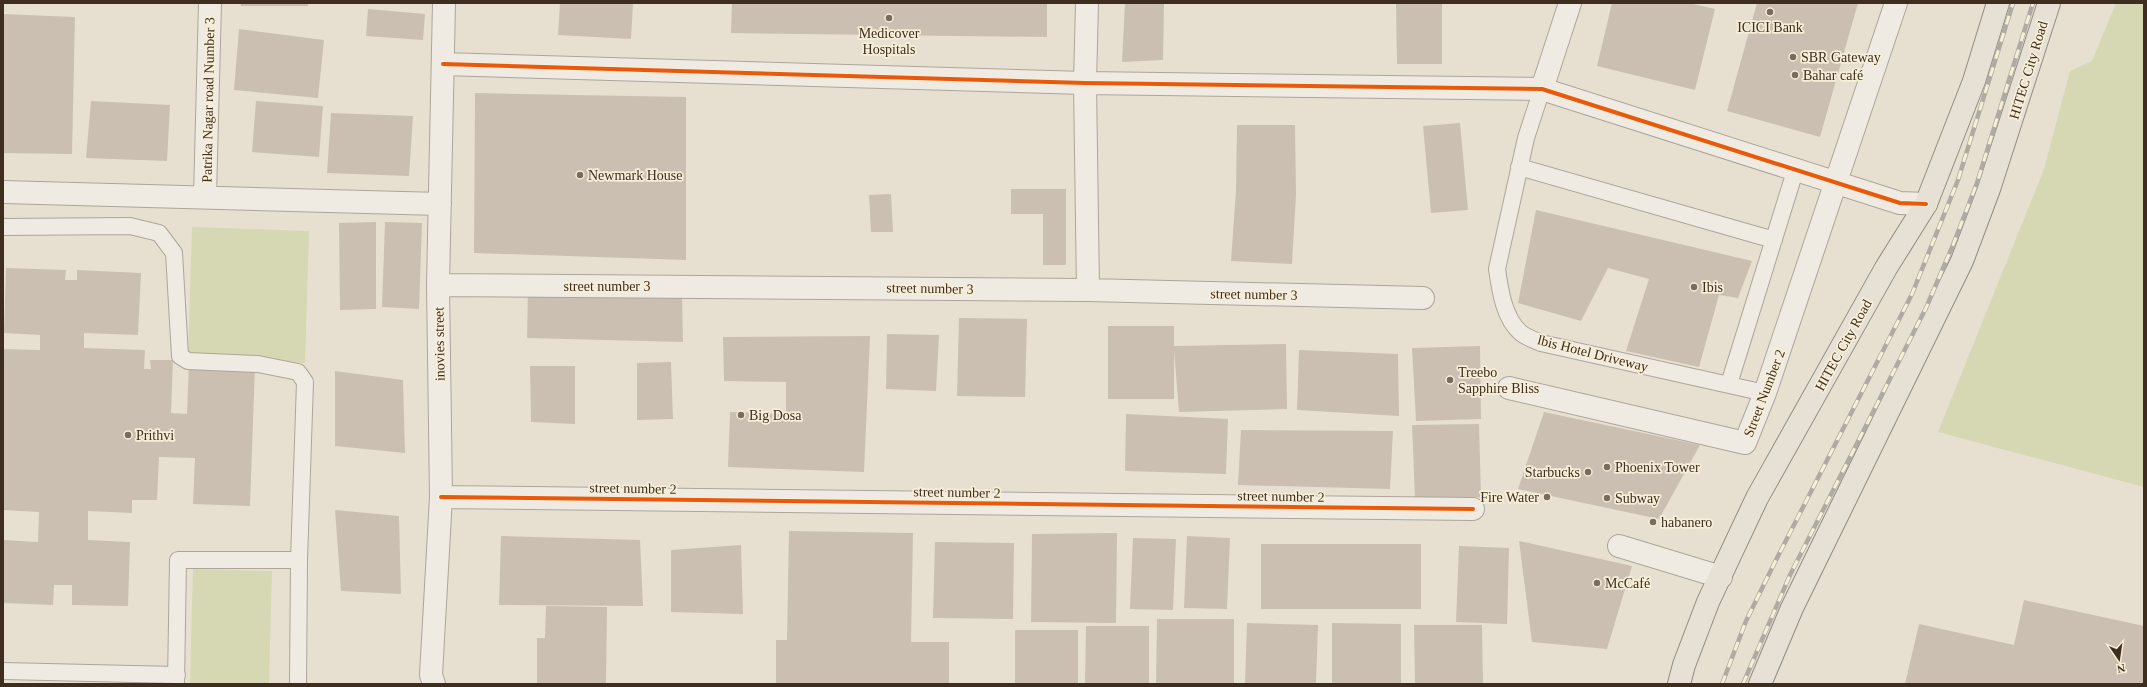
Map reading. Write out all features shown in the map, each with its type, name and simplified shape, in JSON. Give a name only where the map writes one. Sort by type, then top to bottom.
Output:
[{"type":"main road","name":"HITEC City Road","points":[[1679,684],[1684,665],[1708,602],[1757,498],[1886,268],[1926,204],[1974,81],[1998,3]]},
{"type":"main road","name":"HITEC City Road","points":[[1760,684],[1792,608],[1962,261],[1997,166],[2049,3]]},
{"type":"street","name":"Patrika Nagar road Number 3","points":[[205,197],[210,3]]},
{"type":"street","name":"inovies street","points":[[434,684],[431,676],[441,497],[438,285],[444,3]]},
{"type":"street","points":[[1087,3],[1085,83],[1088,290]]},
{"type":"street","points":[[1542,89],[1570,3]]},
{"type":"street","name":"Street Number 2","points":[[1515,396],[1742,450],[1765,393],[1896,3]]},
{"type":"street","points":[[443,64],[1085,83],[1542,89],[1837,181],[1900,203],[1926,204]]},
{"type":"street","points":[[3,192],[440,204]]},
{"type":"street","name":"street number 3","points":[[438,285],[1088,290],[1423,298]]},
{"type":"street","name":"street number 2","points":[[441,497],[1472,509]]},
{"type":"street","points":[[1619,546],[1721,577]]},
{"type":"lane","name":"lbis Hotel Driveway","points":[[1542,89],[1526,138],[1497,270],[1500,289],[1509,318],[1521,333],[1541,343],[1765,393]]},
{"type":"lane","points":[[1519,167],[1774,240]]},
{"type":"lane","points":[[1729,384],[1796,168]]},
{"type":"lane","points":[[3,227],[130,226],[159,233],[174,253],[180,356],[182,359],[188,361],[258,364],[298,372],[305,382],[299,560],[298,684]]},
{"type":"lane","points":[[3,671],[176,680],[178,560],[299,560]]},
{"type":"green space","points":[[2116,3],[2144,3],[2144,487],[1938,432],[2044,169],[2070,71],[2092,61]]},
{"type":"green space","points":[[192,227],[309,231],[305,363],[188,359]]},
{"type":"green space","points":[[193,569],[272,571],[269,684],[190,684]]},
{"type":"building","points":[[241,3],[308,3],[308,6],[241,6]]},
{"type":"building","points":[[560,3],[633,3],[631,39],[558,35]]},
{"type":"building","name":"Medicover Hospitals","points":[[732,3],[1047,3],[1047,37],[731,33]]},
{"type":"building","points":[[1125,3],[1164,3],[1163,60],[1122,62]]},
{"type":"building","points":[[1396,3],[1442,3],[1442,64],[1397,64]]},
{"type":"building","points":[[1612,3],[1689,3],[1715,9],[1695,90],[1597,66]]},
{"type":"building","name":"SBR Gateway","points":[[1757,3],[1858,3],[1820,137],[1727,111]]},
{"type":"building","points":[[368,9],[425,14],[423,40],[366,36]]},
{"type":"building","points":[[3,14],[75,17],[72,154],[3,153]]},
{"type":"building","points":[[239,29],[324,40],[318,98],[234,90]]},
{"type":"building","name":"Newmark House","points":[[475,93],[686,97],[686,260],[474,253]]},
{"type":"building","points":[[91,101],[170,105],[167,161],[86,158]]},
{"type":"building","points":[[256,101],[323,106],[319,157],[252,152]]},
{"type":"building","points":[[331,113],[413,116],[409,176],[327,173]]},
{"type":"building","points":[[1460,123],[1468,210],[1431,213],[1423,126]]},
{"type":"building","points":[[1237,125],[1295,125],[1296,195],[1292,264],[1231,261],[1236,191]]},
{"type":"building","points":[[1011,189],[1066,189],[1066,265],[1043,265],[1043,214],[1011,214]]},
{"type":"building","points":[[891,194],[893,232],[871,232],[869,195]]},
{"type":"building","name":"Ibis","points":[[1536,210],[1752,261],[1738,298],[1719,295],[1699,367],[1626,351],[1649,279],[1608,268],[1581,321],[1518,303]]},
{"type":"building","points":[[376,222],[376,309],[340,310],[339,223]]},
{"type":"building","points":[[385,222],[422,223],[419,309],[382,307]]},
{"type":"building","name":"Prithvi","points":[[6,268],[66,270],[65,280],[77,280],[77,270],[141,273],[138,335],[84,333],[84,348],[145,350],[144,369],[151,369],[150,360],[173,360],[171,413],[187,414],[189,363],[255,365],[250,506],[193,504],[195,458],[159,457],[157,500],[132,500],[132,513],[88,511],[88,540],[130,542],[128,606],[72,605],[72,585],[54,585],[53,605],[3,603],[3,540],[38,542],[39,512],[3,510],[3,349],[40,350],[40,335],[4,333]]},
{"type":"building","points":[[528,289],[682,294],[683,342],[527,338]]},
{"type":"building","points":[[959,318],[1027,319],[1025,397],[957,396]]},
{"type":"building","points":[[1108,326],[1174,326],[1174,346],[1286,344],[1287,409],[1179,412],[1174,350],[1174,399],[1108,399]]},
{"type":"building","points":[[887,334],[939,335],[936,391],[886,389]]},
{"type":"building","points":[[870,336],[864,472],[728,467],[730,412],[786,414],[786,382],[724,381],[723,337]]},
{"type":"building","points":[[1480,346],[1481,419],[1416,421],[1412,348]]},
{"type":"building","points":[[1299,350],[1398,354],[1399,416],[1297,410]]},
{"type":"building","points":[[671,362],[673,419],[637,420],[637,363]]},
{"type":"building","points":[[530,366],[575,366],[575,424],[531,422]]},
{"type":"building","points":[[335,371],[403,380],[405,453],[335,446]]},
{"type":"building","name":"Phoenix Tower","points":[[1544,412],[1700,445],[1659,519],[1518,489]]},
{"type":"building","points":[[1126,414],[1228,419],[1226,474],[1125,471]]},
{"type":"building","points":[[1479,424],[1481,497],[1415,499],[1412,425]]},
{"type":"building","points":[[1241,430],[1393,431],[1390,489],[1238,485]]},
{"type":"building","points":[[335,510],[399,516],[401,594],[341,591]]},
{"type":"building","points":[[789,531],[913,533],[911,642],[949,642],[949,684],[776,684],[776,640],[787,640]]},
{"type":"building","points":[[1117,533],[1116,623],[1031,622],[1032,534]]},
{"type":"building","points":[[501,536],[640,540],[643,606],[499,605]]},
{"type":"building","points":[[1187,536],[1230,538],[1227,609],[1184,608]]},
{"type":"building","points":[[1133,538],[1176,539],[1173,610],[1130,609]]},
{"type":"building","points":[[1519,541],[1632,566],[1607,649],[1532,642]]},
{"type":"building","points":[[935,542],[1014,543],[1013,619],[933,618]]},
{"type":"building","points":[[1261,544],[1421,544],[1421,609],[1261,609]]},
{"type":"building","points":[[741,545],[743,614],[671,612],[671,550]]},
{"type":"building","points":[[1459,546],[1509,548],[1507,624],[1456,622]]},
{"type":"building","points":[[2024,600],[2144,626],[2144,684],[1905,684],[1919,624],[2014,645]]},
{"type":"building","points":[[546,606],[607,607],[606,684],[537,684],[537,638],[545,638]]},
{"type":"building","points":[[1157,619],[1234,619],[1234,684],[1156,684]]},
{"type":"building","points":[[1247,623],[1318,625],[1316,684],[1245,684]]},
{"type":"building","points":[[1332,623],[1401,624],[1401,684],[1332,684]]},
{"type":"building","points":[[1414,625],[1482,625],[1483,684],[1415,684]]},
{"type":"building","points":[[1086,626],[1149,626],[1149,684],[1085,684]]},
{"type":"building","points":[[1015,630],[1078,630],[1078,684],[1015,684]]},
{"type":"railway","points":[[1722,684],[1746,621],[1912,294],[1958,180],[2013,3]]},
{"type":"railway","points":[[1743,684],[1790,575],[1926,308],[1953,245],[1977,183],[2033,3]]},
{"type":"cycle path","points":[[443,64],[1085,83],[1542,89],[1900,203],[1926,204]]},
{"type":"cycle path","points":[[441,497],[1473,509]]},
{"type":"place","name":"ICICI Bank","points":[[1770,12]]},
{"type":"place","name":"Medicover Hospitals","points":[[889,18]]},
{"type":"place","name":"SBR Gateway","points":[[1793,57]]},
{"type":"place","name":"Bahar café","points":[[1795,75]]},
{"type":"place","name":"Newmark House","points":[[580,175]]},
{"type":"place","name":"Ibis","points":[[1694,287]]},
{"type":"place","name":"Treebo Sapphire Bliss","points":[[1450,380]]},
{"type":"place","name":"Big Dosa","points":[[741,415]]},
{"type":"place","name":"Prithvi","points":[[128,435]]},
{"type":"place","name":"Phoenix Tower","points":[[1607,467]]},
{"type":"place","name":"Starbucks","points":[[1588,472]]},
{"type":"place","name":"Fire Water","points":[[1547,497]]},
{"type":"place","name":"Subway","points":[[1607,498]]},
{"type":"place","name":"habanero","points":[[1653,522]]},
{"type":"place","name":"McCafé","points":[[1597,583]]}]
